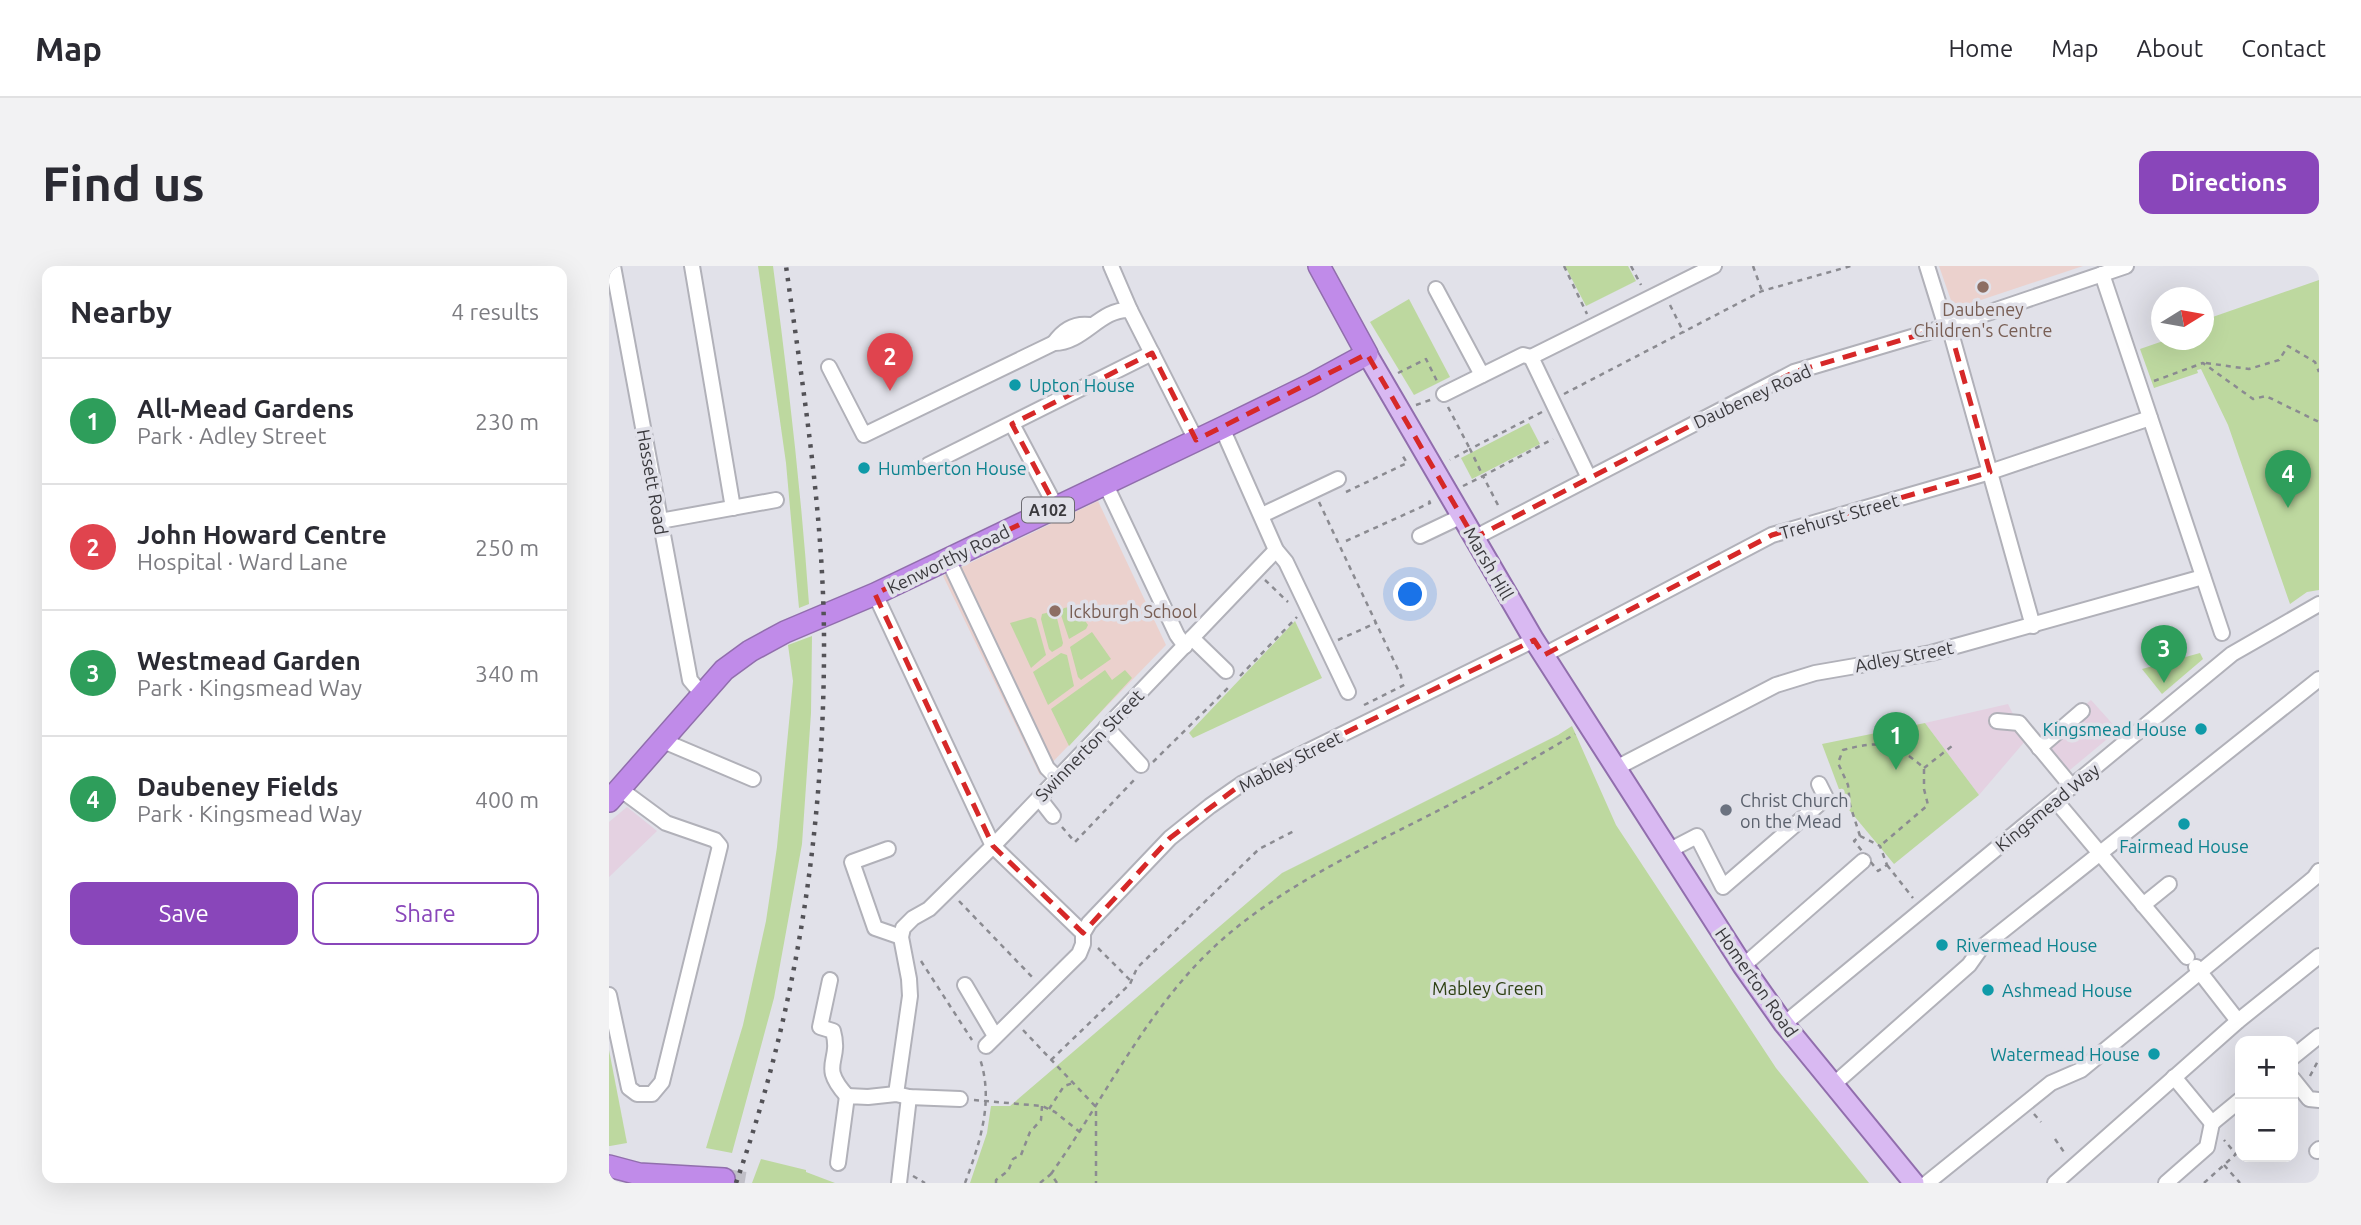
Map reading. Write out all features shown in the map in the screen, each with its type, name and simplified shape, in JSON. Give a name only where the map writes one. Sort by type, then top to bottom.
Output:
[{"type":"highway","points":[[1319,266],[1367,354]]},
{"type":"highway","name":"Kenworthy Road","points":[[615,795],[724,670],[750,651],[785,632],[875,594],[1222,428],[1367,354]]},
{"type":"highway","points":[[609,1166],[639,1174],[724,1179]]},
{"type":"main road","name":"Marsh Hill","points":[[1367,354],[1539,647],[1618,767]]},
{"type":"main road","name":"Homerton Road","points":[[1618,767],[1743,965],[1784,1024],[1914,1183]]},
{"type":"street","name":"Hassett Road","points":[[613,266],[690,680],[702,694]]},
{"type":"street","points":[[692,266],[733,508]]},
{"type":"street","points":[[1111,266],[1127,310],[1196,440]]},
{"type":"street","points":[[1446,400],[1482,376],[1523,355],[1531,357],[1648,299],[1689,271],[1714,266]]},
{"type":"street","points":[[1927,266],[1948,327],[2033,626]]},
{"type":"street","name":"Daubeney Road","points":[[1474,538],[1794,372],[1948,327],[2126,266]]},
{"type":"street","points":[[2102,274],[2222,633]]},
{"type":"street","points":[[1436,289],[1482,376]]},
{"type":"street","points":[[829,368],[864,435],[1054,343],[1061,333],[1079,323],[1090,325],[1127,310]]},
{"type":"street","points":[[927,465],[1152,353]]},
{"type":"street","points":[[1531,357],[1589,478]]},
{"type":"street","name":"Trehurst Street","points":[[1539,647],[1772,535],[1990,472],[2150,418]]},
{"type":"street","points":[[1012,424],[1056,507]]},
{"type":"street","points":[[1222,428],[1305,611],[1326,646],[1348,692]]},
{"type":"street","points":[[1262,515],[1338,479]]},
{"type":"street","points":[[1105,483],[1177,635],[1226,671]]},
{"type":"street","points":[[660,521],[776,500]]},
{"type":"street","points":[[1420,536],[1462,516]]},
{"type":"street","name":"Swinnerton Street","points":[[901,937],[903,929],[913,918],[929,909],[993,846],[1256,572],[1279,552]]},
{"type":"street","points":[[949,559],[1047,768],[1057,778]]},
{"type":"street","name":"Adley Street","points":[[1618,767],[1776,685],[1815,673],[1931,653],[2203,577]]},
{"type":"street","points":[[875,594],[993,846],[1083,933]]},
{"type":"street","name":"Kingsmead Way","points":[[1784,1024],[2232,654],[2319,604]]},
{"type":"street","name":"Mabley Street","points":[[983,1044],[1079,954],[1083,933],[1089,923],[1170,838],[1210,806],[1243,783],[1539,647]]},
{"type":"street","points":[[1833,1085],[1969,965],[1981,948],[2102,858],[2319,679]]},
{"type":"street","points":[[2039,748],[2082,711]]},
{"type":"street","points":[[1997,721],[2019,723],[2072,787]]},
{"type":"street","points":[[1107,727],[1143,768]]},
{"type":"street","points":[[661,740],[753,779]]},
{"type":"street","points":[[1670,850],[1697,836],[1723,887],[1826,798],[1819,784]]},
{"type":"street","points":[[609,995],[629,1088],[637,1094],[645,1095],[657,1091],[662,1082],[720,846],[715,840],[666,823],[615,795]]},
{"type":"street","points":[[1039,798],[1053,816]]},
{"type":"street","points":[[2056,801],[2238,1021]]},
{"type":"street","points":[[888,849],[852,862],[875,928],[901,937],[909,979],[899,1183]]},
{"type":"street","points":[[1743,965],[1863,861]]},
{"type":"street","points":[[1927,1183],[2051,1083],[2081,1070],[2193,964],[2314,878],[2319,871]]},
{"type":"street","points":[[2143,905],[2169,884]]},
{"type":"street","points":[[2055,1183],[2238,1021],[2319,956]]},
{"type":"street","points":[[830,980],[820,1027],[833,1031],[836,1041],[831,1069],[833,1078],[848,1096],[960,1099]]},
{"type":"street","points":[[965,985],[983,1044]]},
{"type":"street","points":[[2298,1053],[2319,1036]]},
{"type":"street","points":[[2175,1077],[2213,1123]]},
{"type":"street","points":[[2298,1086],[2309,1100],[2319,1100]]},
{"type":"street","points":[[838,1163],[848,1096]]},
{"type":"street","points":[[2166,1183],[2207,1147],[2213,1123],[2235,1104]]},
{"type":"path","points":[[1564,266],[1593,326]]},
{"type":"path","points":[[1631,266],[1648,299]]},
{"type":"path","points":[[1753,266],[1762,291]]},
{"type":"path","points":[[1446,462],[1762,291],[1851,266]]},
{"type":"path","points":[[1663,291],[1684,333]]},
{"type":"path","points":[[2140,386],[2203,363],[2249,369],[2279,360],[2288,346],[2315,362],[2319,372]]},
{"type":"path","points":[[1395,375],[1426,359],[1436,378]]},
{"type":"path","points":[[2203,363],[2253,399],[2266,396],[2319,422]]},
{"type":"path","points":[[1446,400],[1506,521]]},
{"type":"path","points":[[1461,487],[1567,432]]},
{"type":"path","points":[[1339,496],[1406,463],[1401,453]]},
{"type":"path","points":[[1346,541],[1430,503],[1427,496]]},
{"type":"path","points":[[1320,503],[1407,682],[1364,705]]},
{"type":"path","points":[[1053,816],[1075,842],[1143,768],[1305,611],[1256,572]]},
{"type":"path","points":[[1326,646],[1376,623]]},
{"type":"path","points":[[1402,682],[1403,676]]},
{"type":"path","points":[[1040,1183],[1051,1174],[1080,1133],[1147,1026],[1196,965],[1253,914],[1343,859],[1502,778],[1590,724]]},
{"type":"path","points":[[1860,836],[1850,805],[1848,785],[1838,763],[1843,750],[1870,743],[1908,754],[1924,768],[1924,789],[1928,805],[1880,846]]},
{"type":"path","points":[[1924,768],[1952,746]]},
{"type":"path","points":[[1051,1060],[1131,981],[1137,968],[1259,849],[1296,830]]},
{"type":"path","points":[[1887,865],[1923,910]]},
{"type":"path","points":[[948,890],[1044,989]]},
{"type":"path","points":[[1083,933],[1131,981]]},
{"type":"path","points":[[901,937],[983,1044],[987,1102],[980,1140],[965,1183]]},
{"type":"path","points":[[1011,1018],[1096,1107],[1096,1183]]},
{"type":"path","points":[[2298,1084],[2319,1059]]},
{"type":"path","points":[[1049,1109],[1064,1086],[1073,1083]]},
{"type":"path","points":[[960,1099],[1042,1105],[1080,1133]]},
{"type":"path","points":[[996,1183],[996,1180],[1008,1171],[1013,1159],[1021,1155],[1030,1132],[1041,1119],[1042,1105]]},
{"type":"path","points":[[2055,1139],[2075,1166]]},
{"type":"path","points":[[2204,1183],[2237,1154],[2223,1139]]},
{"type":"path","points":[[2224,1165],[2240,1183]]},
{"type":"path","points":[[1051,1174],[1057,1183]]},
{"type":"highlighted area","points":[[1949,326],[1990,472],[1772,535],[1544,655],[1534,640],[1243,783],[1170,838],[1083,933],[993,846],[875,594],[1056,507],[1012,424],[1152,353],[1196,440],[1367,354],[1474,538],[1794,372]]},
{"type":"shaded area","name":"Daubeney Children's Centre","points":[[1939,266],[2083,266],[1954,309]]},
{"type":"shaded area","name":"Ickburgh School","points":[[1098,501],[1166,645],[1040,775],[943,576]]},
{"type":"shaded area","points":[[2091,700],[2118,730],[2059,779],[2033,748]]},
{"type":"shaded area","points":[[2008,704],[2026,740],[1979,795],[1925,723]]},
{"type":"shaded area","points":[[627,807],[657,831],[609,877],[609,822]]},
{"type":"green space","points":[[758,266],[773,266],[789,392],[809,604],[799,608],[786,463]]},
{"type":"green space","points":[[1565,266],[1628,266],[1636,281],[1586,306]]},
{"type":"green space","points":[[2319,280],[2319,590],[2307,592],[2290,604],[2228,425],[2201,369],[2197,370],[2198,373],[2154,388],[2140,349],[2151,345],[2151,350],[2214,350],[2214,317]]},
{"type":"green space","points":[[1409,299],[1450,377],[1414,395],[1370,322]]},
{"type":"green space","points":[[1529,423],[1540,444],[1472,479],[1461,458]]},
{"type":"green space","points":[[1075,606],[1088,625],[1069,639],[1060,612],[1064,608]]},
{"type":"green space","points":[[1042,614],[1056,614],[1063,643],[1052,652],[1041,619]]},
{"type":"green space","points":[[1031,617],[1036,619],[1046,655],[1031,668],[1010,623]]},
{"type":"green space","points":[[1295,621],[1322,678],[1193,738],[1189,733]]},
{"type":"green space","points":[[1092,632],[1111,659],[1081,680],[1070,647]]},
{"type":"green space","points":[[812,636],[811,713],[802,844],[774,998],[732,1153],[706,1148],[743,1025],[766,921],[777,847],[793,681],[788,645]]},
{"type":"green space","points":[[1061,653],[1067,655],[1074,686],[1048,705],[1033,672]]},
{"type":"green space","points":[[2200,653],[2203,659],[2162,694],[2142,669]]},
{"type":"green space","points":[[1105,670],[1112,680],[1125,670],[1132,678],[1069,746],[1051,709]]},
{"type":"green space","points":[[1925,723],[1979,795],[1894,864],[1845,805],[1822,744]]},
{"type":"green space","name":"Mabley Green","points":[[1572,726],[1616,825],[1776,1068],[1869,1183],[970,1183],[987,1133],[991,1106],[1010,1106],[1282,873]]},
{"type":"green space","points":[[609,1050],[627,1143],[610,1146],[609,1146]]},
{"type":"green space","points":[[761,1159],[806,1170],[835,1183],[752,1183]]},
{"type":"tunnel","points":[[724,1179],[748,1183]]},
{"type":"railway","points":[[736,1183],[758,1117],[776,1049],[804,913],[813,844],[823,705],[824,635],[820,543],[811,450],[786,266]]},
{"type":"place","name":"Daubeney Children's Centre","points":[[1983,287]]},
{"type":"place","name":"Upton House","points":[[1015,385]]},
{"type":"place","name":"John Howard Centre","points":[[890,391]]},
{"type":"place","name":"Humberton House","points":[[864,468]]},
{"type":"place","name":"Daubeney Fields","points":[[2288,508]]},
{"type":"place","name":"Ickburgh School","points":[[1055,611]]},
{"type":"place","name":"Westmead Garden","points":[[2164,683]]},
{"type":"place","name":"Kingsmead House","points":[[2201,729]]},
{"type":"place","name":"All-Mead Gardens","points":[[1896,770]]},
{"type":"place","name":"Christ Church on the Mead","points":[[1726,810]]},
{"type":"place","name":"Fairmead House","points":[[2184,824]]},
{"type":"place","name":"Rivermead House","points":[[1942,945]]},
{"type":"place","name":"Ashmead House","points":[[1988,990]]},
{"type":"place","name":"Watermead House","points":[[2154,1054]]}]
